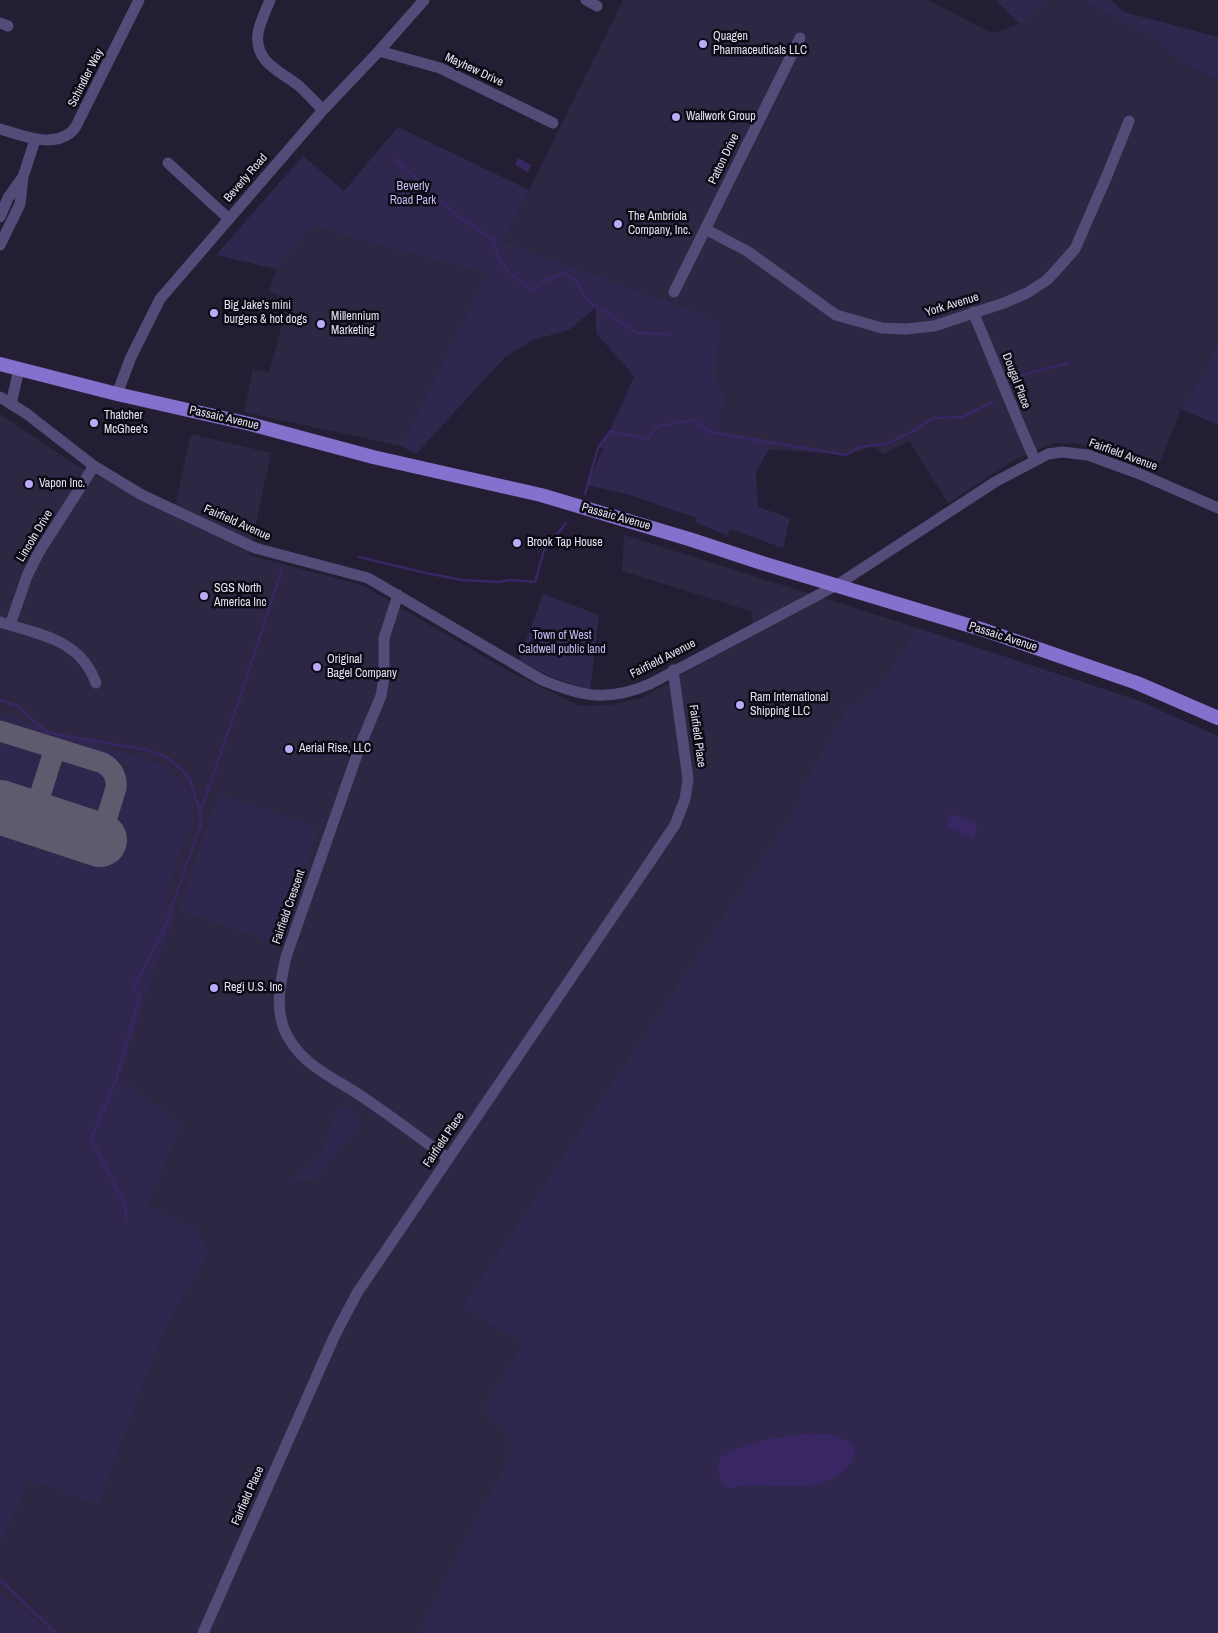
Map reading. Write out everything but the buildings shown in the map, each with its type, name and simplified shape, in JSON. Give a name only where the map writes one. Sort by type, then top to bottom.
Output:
[{"type":"main road","name":"Passaic Avenue","points":[[0,364],[117,394],[250,424],[332,447],[541,496],[984,630],[1137,683],[1218,718]]},
{"type":"street","name":"Schindler Way","points":[[0,130],[35,140],[54,139],[72,133],[139,0]]},
{"type":"street","points":[[270,0],[258,32],[258,44],[262,55],[270,66],[297,85],[323,110]]},
{"type":"street","name":"Beverly Road","points":[[117,394],[131,356],[160,299],[323,110],[424,0]]},
{"type":"street","points":[[586,0],[597,6]]},
{"type":"street","name":"Patton Drive","points":[[674,292],[800,38]]},
{"type":"street","name":"Mayhew Drive","points":[[379,51],[440,68],[553,123]]},
{"type":"street","name":"York Avenue","points":[[705,229],[747,251],[836,315],[882,328],[906,329],[934,326],[1004,303],[1027,293],[1047,280],[1075,249],[1129,121]]},
{"type":"street","points":[[0,245],[20,204],[23,177],[35,140]]},
{"type":"street","points":[[168,163],[229,219]]},
{"type":"street","points":[[0,217],[8,198],[23,177]]},
{"type":"street","name":"Dougal Place","points":[[973,312],[992,356],[1012,412],[1035,460]]},
{"type":"street","points":[[11,404],[19,369]]},
{"type":"street","name":"Fairfield Avenue","points":[[0,396],[94,466],[142,495],[254,548],[368,578],[542,680],[584,695],[607,695],[628,692],[650,684],[673,670],[837,585],[995,482],[1048,454],[1062,452],[1088,455],[1140,474],[1218,508]]},
{"type":"street","name":"Lincoln Drive","points":[[5,623],[39,552],[94,466]]},
{"type":"street","name":"Fairfield Crescent","points":[[398,595],[384,638],[384,677],[381,696],[360,746],[286,957],[280,990],[280,1011],[284,1028],[291,1041],[314,1067],[365,1098],[448,1158]]},
{"type":"street","points":[[5,623],[49,637],[69,646],[82,657],[92,671],[96,683]]},
{"type":"street","name":"Fairfield Place","points":[[203,1633],[334,1337],[357,1293],[675,825],[685,799],[688,779],[673,670]]},
{"type":"shaded area","points":[[623,0],[927,0],[992,33],[1020,24],[1049,0],[1081,0],[1148,35],[1183,62],[1218,80],[1218,336],[1208,367],[1181,409],[1157,470],[1122,456],[1079,444],[1053,443],[1012,461],[948,503],[909,441],[883,454],[874,446],[849,455],[721,446],[711,377],[503,242]]},
{"type":"shaded area","points":[[518,158],[531,165],[528,172],[515,165]]},
{"type":"shaded area","points":[[313,226],[490,269],[401,446],[244,412],[253,369],[269,372],[289,299],[269,292],[276,269]]},
{"type":"shaded area","points":[[0,414],[79,467],[173,515],[191,434],[271,453],[249,555],[364,586],[508,671],[580,706],[610,705],[642,698],[754,633],[751,611],[622,571],[624,535],[918,628],[462,1307],[545,1357],[509,1434],[511,1459],[477,1516],[418,1633],[0,1633]],"holes":[[[198,1229],[209,1253],[165,1329],[98,1505]]]},
{"type":"shaded area","points":[[951,813],[978,824],[973,838],[946,827]]},
{"type":"shaded area","points":[[816,1433],[846,1440],[852,1444],[855,1450],[849,1465],[827,1481],[802,1486],[743,1485],[729,1489],[720,1478],[719,1462],[725,1455],[735,1450],[763,1441]]},
{"type":"green space","points":[[995,0],[1049,0],[1020,24]]},
{"type":"green space","points":[[1081,0],[1111,0],[1124,12],[1218,37],[1218,80],[1183,62],[1148,35]]},
{"type":"green space","name":"Beverly Road Park","points":[[398,127],[529,190],[503,242],[719,321],[716,379],[725,400],[719,413],[720,433],[772,443],[756,472],[758,507],[790,518],[783,548],[730,529],[728,536],[695,522],[697,518],[630,495],[587,485],[603,449],[598,448],[610,431],[634,376],[596,333],[596,307],[569,330],[533,340],[505,357],[416,454],[401,446],[487,274],[313,226],[276,269],[216,255],[303,156],[344,191]]},
{"type":"green space","points":[[1218,337],[1218,425],[1181,409],[1208,367]]},
{"type":"green space","name":"Town of West Caldwell public land","points":[[543,594],[599,615],[590,691],[549,676],[519,660]]},
{"type":"green space","points":[[918,628],[1137,700],[1218,736],[1218,1633],[418,1633],[477,1516],[510,1459],[509,1434],[482,1411],[523,1344],[462,1307],[802,800],[799,793],[848,708],[875,692]]},
{"type":"green space","points":[[0,713],[162,765],[174,773],[184,784],[191,798],[195,814],[164,899],[175,912],[119,1078],[182,1124],[146,1206],[198,1229],[209,1253],[165,1329],[98,1505],[29,1479],[0,1544],[0,824],[102,857],[129,765],[0,723]]},
{"type":"green space","points":[[0,739],[33,751],[40,761],[41,774],[39,780],[32,791],[27,794],[17,796],[0,792]]},
{"type":"green space","points":[[68,762],[92,767],[99,771],[107,783],[106,800],[100,812],[95,816],[83,817],[69,814],[54,804],[51,796],[53,779],[62,766]]},
{"type":"green space","points":[[219,794],[318,827],[279,944],[179,910]]},
{"type":"green space","points":[[339,1105],[352,1111],[361,1126],[313,1179],[290,1183],[321,1154]]},
{"type":"green space","points":[[0,1592],[54,1633],[0,1633]]},
{"type":"waterway","points":[[395,159],[459,217],[493,240],[502,264],[533,290],[541,283],[564,273],[578,282],[581,292],[588,301],[637,333],[669,334]]},
{"type":"waterway","points":[[1007,379],[1068,363]]},
{"type":"waterway","points":[[585,494],[598,448],[610,431],[647,439],[658,426],[693,420],[710,432],[846,455],[858,447],[886,444],[917,429],[933,418],[962,417],[993,402]]},
{"type":"waterway","points":[[359,557],[462,580],[535,582],[544,551],[566,523]]},
{"type":"waterway","points":[[201,810],[282,569]]},
{"type":"waterway","points":[[0,700],[17,706],[48,733],[148,750],[166,757],[180,768],[190,780],[200,811],[201,824],[162,934],[133,988],[140,996],[116,1080],[91,1139],[124,1202],[127,1219]]},
{"type":"waterway","points":[[0,1580],[56,1633]]},
{"type":"taxiway","points":[[0,731],[103,763],[112,771],[116,780],[116,788],[100,840]]},
{"type":"taxiway","points":[[33,818],[55,748]]},
{"type":"runway","points":[[0,807],[100,840]]},
{"type":"place","name":"Quagen Pharmaceuticals LLC","points":[[703,44]]},
{"type":"place","name":"Wallwork Group","points":[[676,117]]},
{"type":"place","name":"The Ambriola Company, Inc.","points":[[618,224]]},
{"type":"place","name":"Big Jake's mini burgers & hot dogs","points":[[214,313]]},
{"type":"place","name":"Millennium Marketing","points":[[321,324]]},
{"type":"place","name":"Thatcher McGhee's","points":[[94,423]]},
{"type":"place","name":"Vapon Inc.","points":[[29,484]]},
{"type":"place","name":"Brook Tap House","points":[[517,543]]},
{"type":"place","name":"SGS North America Inc","points":[[204,596]]},
{"type":"place","name":"Original Bagel Company","points":[[317,667]]},
{"type":"place","name":"Ram International Shipping LLC","points":[[740,705]]},
{"type":"place","name":"Aerial Rise, LLC","points":[[289,749]]},
{"type":"place","name":"Regi U.S. Inc","points":[[214,988]]}]
